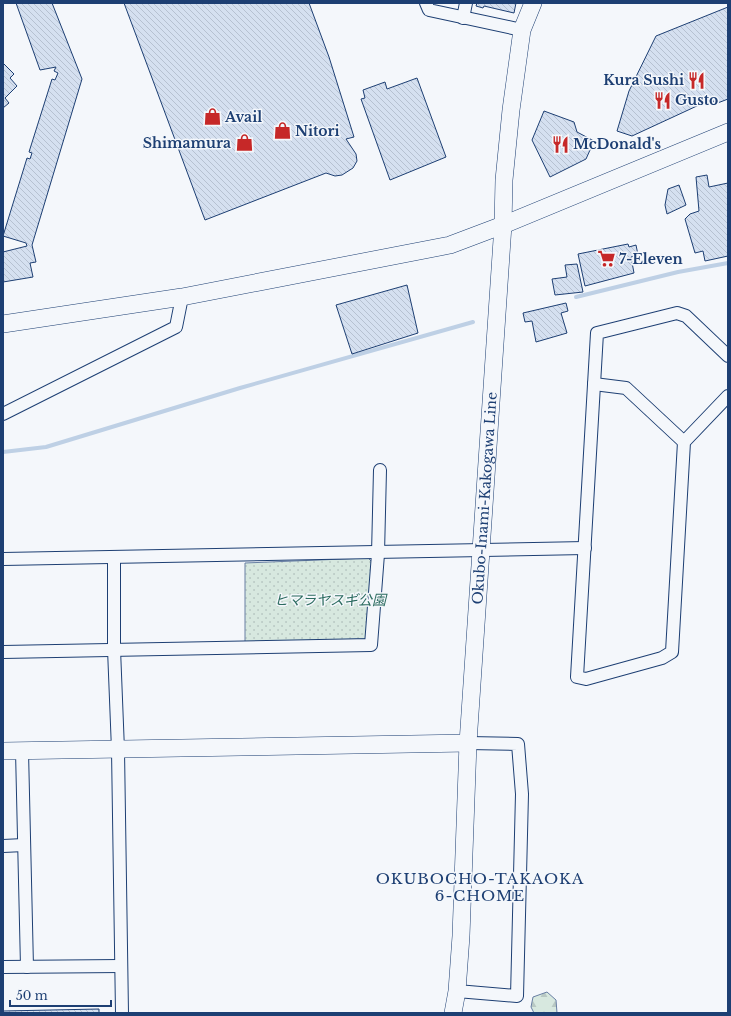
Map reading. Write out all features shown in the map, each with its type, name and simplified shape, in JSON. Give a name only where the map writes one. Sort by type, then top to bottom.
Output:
[{"type":"street","points":[[426,3],[429,10],[522,30]]},
{"type":"street","points":[[463,18],[466,3]]},
{"type":"street","name":"Okubo-Inami-Kakogawa Line","points":[[452,1013],[457,991],[461,936],[468,743],[503,225],[504,180],[522,30],[533,3]]},
{"type":"street","points":[[3,324],[182,297],[450,245],[503,225],[728,132]]},
{"type":"street","points":[[3,414],[176,327],[182,297]]},
{"type":"street","points":[[728,356],[686,316],[677,313],[597,333],[577,677],[586,679],[662,658],[672,652],[684,442],[728,396]]},
{"type":"street","points":[[594,384],[626,388],[684,442]]},
{"type":"street","points":[[3,652],[371,645],[378,554],[380,470]]},
{"type":"street","points":[[3,559],[378,554],[585,548]]},
{"type":"street","points":[[114,557],[114,649],[118,750],[122,1013]]},
{"type":"street","points":[[3,751],[468,743],[518,744],[522,801],[517,996],[457,991]]},
{"type":"street","points":[[22,751],[26,967]]},
{"type":"street","points":[[3,846],[24,845]]},
{"type":"street","points":[[3,967],[121,966]]},
{"type":"green space","name":"ヒマラヤスギ公園","points":[[368,558],[373,563],[368,634],[365,639],[245,642],[245,563]]},
{"type":"green space","points":[[547,992],[556,1000],[557,1013],[534,1013],[531,1007],[533,997]]},
{"type":"building","points":[[16,3],[52,3],[82,79],[32,245],[36,262],[30,263],[33,277],[3,282],[3,252],[27,246],[26,243],[3,236],[27,158],[30,159],[32,153],[29,152],[52,79],[55,80],[58,73],[54,71],[56,67],[40,70]]},
{"type":"building","points":[[124,3],[309,3],[329,57],[354,137],[346,139],[356,154],[357,161],[353,168],[342,175],[335,176],[326,173],[205,220]]},
{"type":"building","points":[[477,3],[516,3],[514,13],[484,6],[483,8],[476,6]]},
{"type":"building","points":[[728,7],[728,99],[715,104],[712,99],[632,136],[617,131],[629,91],[656,36]]},
{"type":"building","points":[[3,63],[14,74],[10,78],[17,86],[5,98],[9,103],[3,108]]},
{"type":"building","points":[[417,78],[446,157],[390,180],[361,99],[365,98],[363,90],[385,82],[387,89]]},
{"type":"building","points":[[544,111],[574,122],[577,132],[594,141],[586,159],[550,177],[532,140]]},
{"type":"building","points":[[707,175],[709,187],[728,183],[728,256],[705,261],[703,251],[695,253],[685,219],[690,214],[699,211],[696,177]]},
{"type":"building","points":[[679,185],[686,205],[667,214],[665,205],[668,189]]},
{"type":"building","points":[[628,244],[629,247],[636,245],[638,255],[631,257],[634,273],[585,286],[578,254]]},
{"type":"building","points":[[577,264],[583,292],[555,295],[552,279],[567,277],[565,265]]},
{"type":"building","points":[[407,285],[418,333],[352,354],[336,305]]},
{"type":"building","points":[[566,303],[568,311],[561,313],[567,333],[536,342],[532,321],[525,322],[523,313]]},
{"type":"building","points":[[99,1009],[99,1013],[3,1013],[3,1011]]},
{"type":"waterway","points":[[576,297],[678,272],[728,263]]},
{"type":"waterway","points":[[3,452],[46,447],[240,388],[473,322]]},
{"type":"place","name":"Kura Sushi","points":[[697,80]]},
{"type":"place","name":"Gusto","points":[[662,100]]},
{"type":"place","name":"Avail","points":[[212,117]]},
{"type":"place","name":"Nitori","points":[[282,131]]},
{"type":"place","name":"Shimamura","points":[[244,143]]},
{"type":"place","name":"McDonald's","points":[[560,144]]},
{"type":"place","name":"7-Eleven","points":[[606,259]]},
{"type":"district","name":"OKUBOCHO-TAKAOKA 6-CHOME","points":[[480,888]]}]
